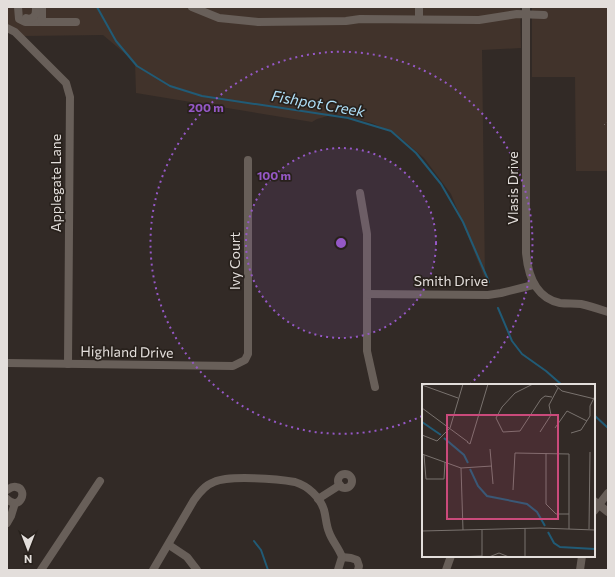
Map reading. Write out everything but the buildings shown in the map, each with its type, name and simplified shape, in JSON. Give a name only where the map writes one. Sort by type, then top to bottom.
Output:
[{"type":"street","points":[[18,10],[23,17],[29,20],[34,18],[36,14],[36,7]]},
{"type":"street","points":[[42,7],[42,22]]},
{"type":"street","points":[[192,7],[219,18],[258,22],[479,20],[517,14],[526,11],[544,15]]},
{"type":"street","points":[[419,7],[419,20]]},
{"type":"street","points":[[18,10],[19,19],[25,22],[76,22]]},
{"type":"street","name":"Vlasis Drive","points":[[526,11],[526,254],[527,265],[534,286]]},
{"type":"street","name":"Applegate Lane","points":[[7,28],[15,32],[66,84],[70,97],[68,364]]},
{"type":"street","name":"Ivy Court","points":[[245,360],[248,354],[248,160]]},
{"type":"street","points":[[360,193],[367,234],[367,351],[375,387]]},
{"type":"street","points":[[534,286],[547,298],[554,301],[581,304],[608,312]]},
{"type":"street","name":"Smith Drive","points":[[367,294],[488,295],[534,286]]},
{"type":"street","name":"Highland Drive","points":[[7,363],[233,366],[245,360]]},
{"type":"street","points":[[153,570],[200,491],[215,481],[231,478],[295,482],[303,484],[318,499],[324,512],[329,533],[342,557],[338,570]]},
{"type":"street","points":[[41,570],[100,481]]},
{"type":"street","points":[[318,499],[340,485]]},
{"type":"street","points":[[7,490],[13,486],[22,492],[22,498],[15,503],[7,523]]},
{"type":"street","points":[[608,493],[596,505],[608,512]]},
{"type":"street","points":[[7,499],[10,502],[15,503]]},
{"type":"street","points":[[169,545],[187,557],[197,570]]},
{"type":"street","points":[[342,557],[357,560],[359,566],[358,570]]},
{"type":"street","points":[[446,570],[451,557]]},
{"type":"street","points":[[580,570],[582,557]]},
{"type":"path","points":[[604,125],[608,121]]},
{"type":"shaded area","points":[[7,7],[520,7],[521,48],[482,50],[485,279],[451,194],[424,158],[396,134],[372,123],[335,114],[312,122],[136,93],[135,62],[103,35],[24,36],[7,26]]},
{"type":"shaded area","points":[[532,7],[608,7],[608,171],[576,171],[575,77],[532,77]]},
{"type":"waterway","name":"Fishpot Creek","points":[[97,7],[116,41],[137,66],[170,86],[202,96],[348,118],[391,131],[416,153],[441,184],[463,222],[489,282]]},
{"type":"waterway","name":"Fishpot Creek","points":[[498,308],[512,341],[522,354],[546,371],[561,384]]},
{"type":"waterway","name":"Fishpot Creek","points":[[595,416],[608,428]]},
{"type":"waterway","points":[[254,541],[261,550],[268,570]]}]
